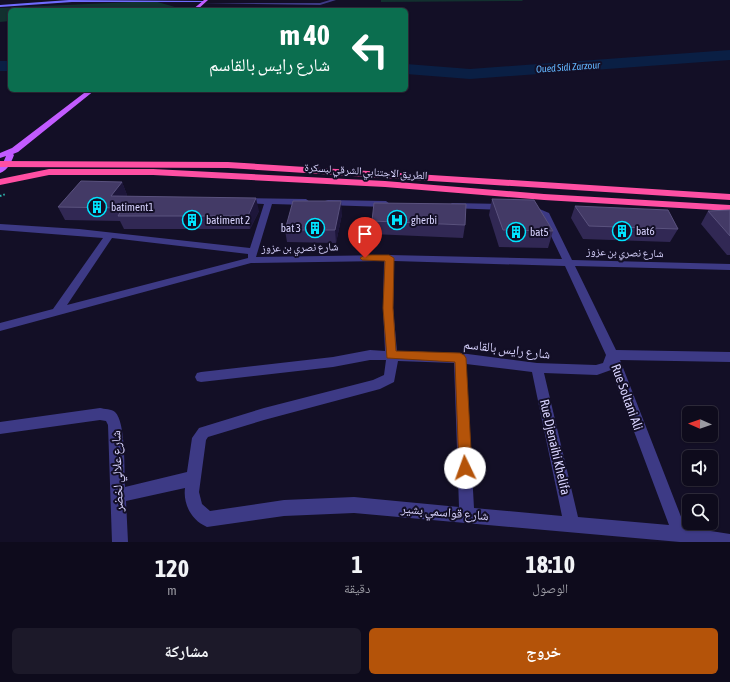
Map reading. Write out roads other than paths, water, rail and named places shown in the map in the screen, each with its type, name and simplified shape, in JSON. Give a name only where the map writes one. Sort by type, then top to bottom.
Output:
[{"type":"highway","name":"الطريق الاجتنابي الشرقي لبسكرة","points":[[4,164],[99,162],[227,165],[610,192],[730,197]]},
{"type":"highway","name":"الطريق الاجتنابي الشرقي لبسكرة","points":[[0,182],[49,172],[153,172],[377,184],[544,197],[730,208]]},
{"type":"main road","points":[[0,4],[51,0]]},
{"type":"main road","points":[[0,4],[73,1],[204,2]]},
{"type":"main road","points":[[0,156],[13,151],[89,92]]},
{"type":"main road","points":[[0,171],[13,151]]},
{"type":"street","points":[[230,200],[393,204]]},
{"type":"street","points":[[0,227],[109,236],[252,256],[270,201]]},
{"type":"street","name":"Rue Soltani Ali","points":[[440,206],[519,208],[538,210],[546,215],[612,355],[680,534]]},
{"type":"street","points":[[58,310],[109,236]]},
{"type":"street","name":"شارع نصري بن عزوز","points":[[0,327],[252,256],[569,262],[730,267]]},
{"type":"street","name":"شارع قواسمي بشير","points":[[389,258],[388,308],[392,373],[390,378],[384,382],[264,414],[204,432],[199,438],[192,492],[196,508],[207,519],[284,508],[354,504],[680,534],[730,542]]},
{"type":"street","name":"شارع رايس بالقاسم","points":[[201,377],[326,363],[370,355],[460,358],[537,368],[597,370],[607,366],[612,355]]},
{"type":"street","points":[[612,355],[730,357]]},
{"type":"street","points":[[460,358],[467,515]]},
{"type":"street","name":"Rue Djenaihi Khelifa","points":[[537,368],[572,525]]},
{"type":"street","name":"شارع علالي لخضر","points":[[0,428],[100,414],[110,416],[115,424],[120,542]]},
{"type":"street","points":[[117,496],[195,478]]},
{"type":"lane","points":[[204,2],[320,4],[334,0]]},
{"type":"waterway","name":"Oued Sidi Zarzour","points":[[408,69],[470,74],[730,55]]},
{"type":"waterway","name":"Oued Sidi Zarzour","points":[[0,66],[8,66]]},
{"type":"place","name":"batiment1","points":[[97,207]]},
{"type":"place","name":"batiment 2","points":[[192,220]]},
{"type":"place","name":"gherbi","points":[[397,220]]},
{"type":"place","name":"bat 3","points":[[315,228]]},
{"type":"place","name":"bat6","points":[[622,231]]},
{"type":"place","name":"bat5","points":[[516,232]]}]
